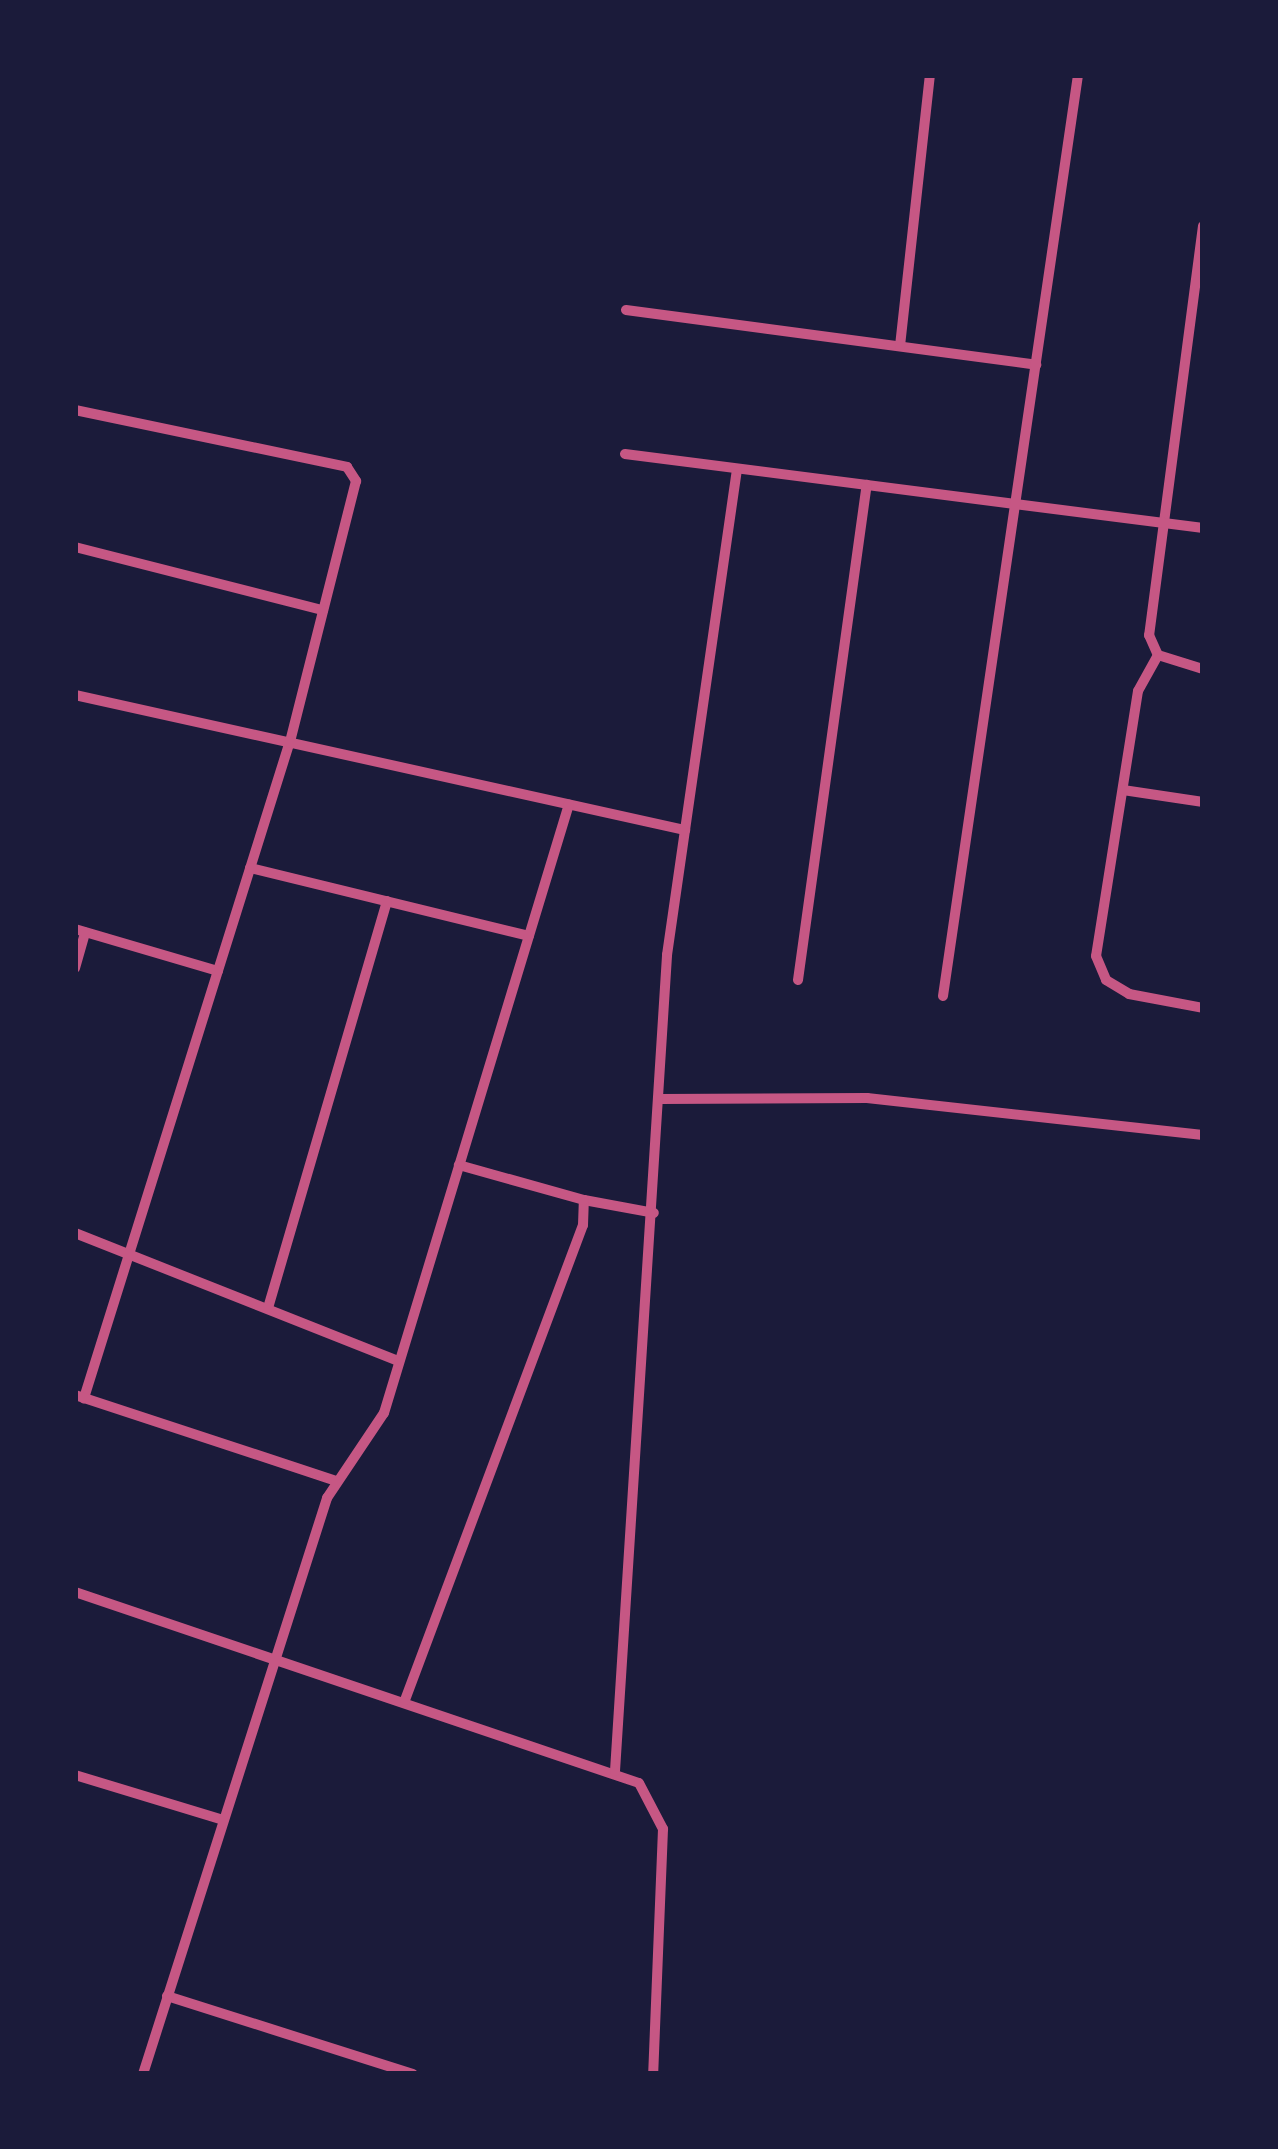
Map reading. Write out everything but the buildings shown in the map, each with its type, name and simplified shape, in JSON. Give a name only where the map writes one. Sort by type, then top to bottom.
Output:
[{"type":"street","points":[[900,346],[930,75]]},
{"type":"street","points":[[943,996],[1078,75]]},
{"type":"street","points":[[1203,226],[1149,635],[1158,655],[1203,670]]},
{"type":"street","points":[[626,310],[1036,364]]},
{"type":"street","points":[[75,410],[347,466],[356,481],[290,741],[80,1397],[336,1481]]},
{"type":"street","points":[[625,454],[1203,528]]},
{"type":"street","points":[[615,1771],[654,1212],[667,955],[737,469]]},
{"type":"street","points":[[798,980],[867,485]]},
{"type":"street","points":[[75,547],[323,610]]},
{"type":"street","points":[[1158,655],[1138,692],[1096,956],[1106,980],[1128,994],[1203,1008]]},
{"type":"street","points":[[75,696],[685,830]]},
{"type":"street","points":[[1123,790],[1203,802]]},
{"type":"street","points":[[142,2074],[275,1655],[336,1481],[375,1430],[400,1361],[569,804]]},
{"type":"street","points":[[250,868],[529,936]]},
{"type":"street","points":[[268,1308],[387,901]]},
{"type":"street","points":[[75,968],[80,930],[218,972]]},
{"type":"street","points":[[660,1099],[867,1098],[1203,1135]]},
{"type":"street","points":[[459,1165],[584,1200],[654,1212]]},
{"type":"street","points":[[405,1700],[583,1226],[584,1200]]},
{"type":"street","points":[[75,1232],[400,1361]]},
{"type":"street","points":[[75,1592],[275,1655],[615,1771],[639,1783],[663,1829],[654,2074]]},
{"type":"street","points":[[75,1775],[223,1820]]},
{"type":"street","points":[[167,1996],[412,2074]]}]
